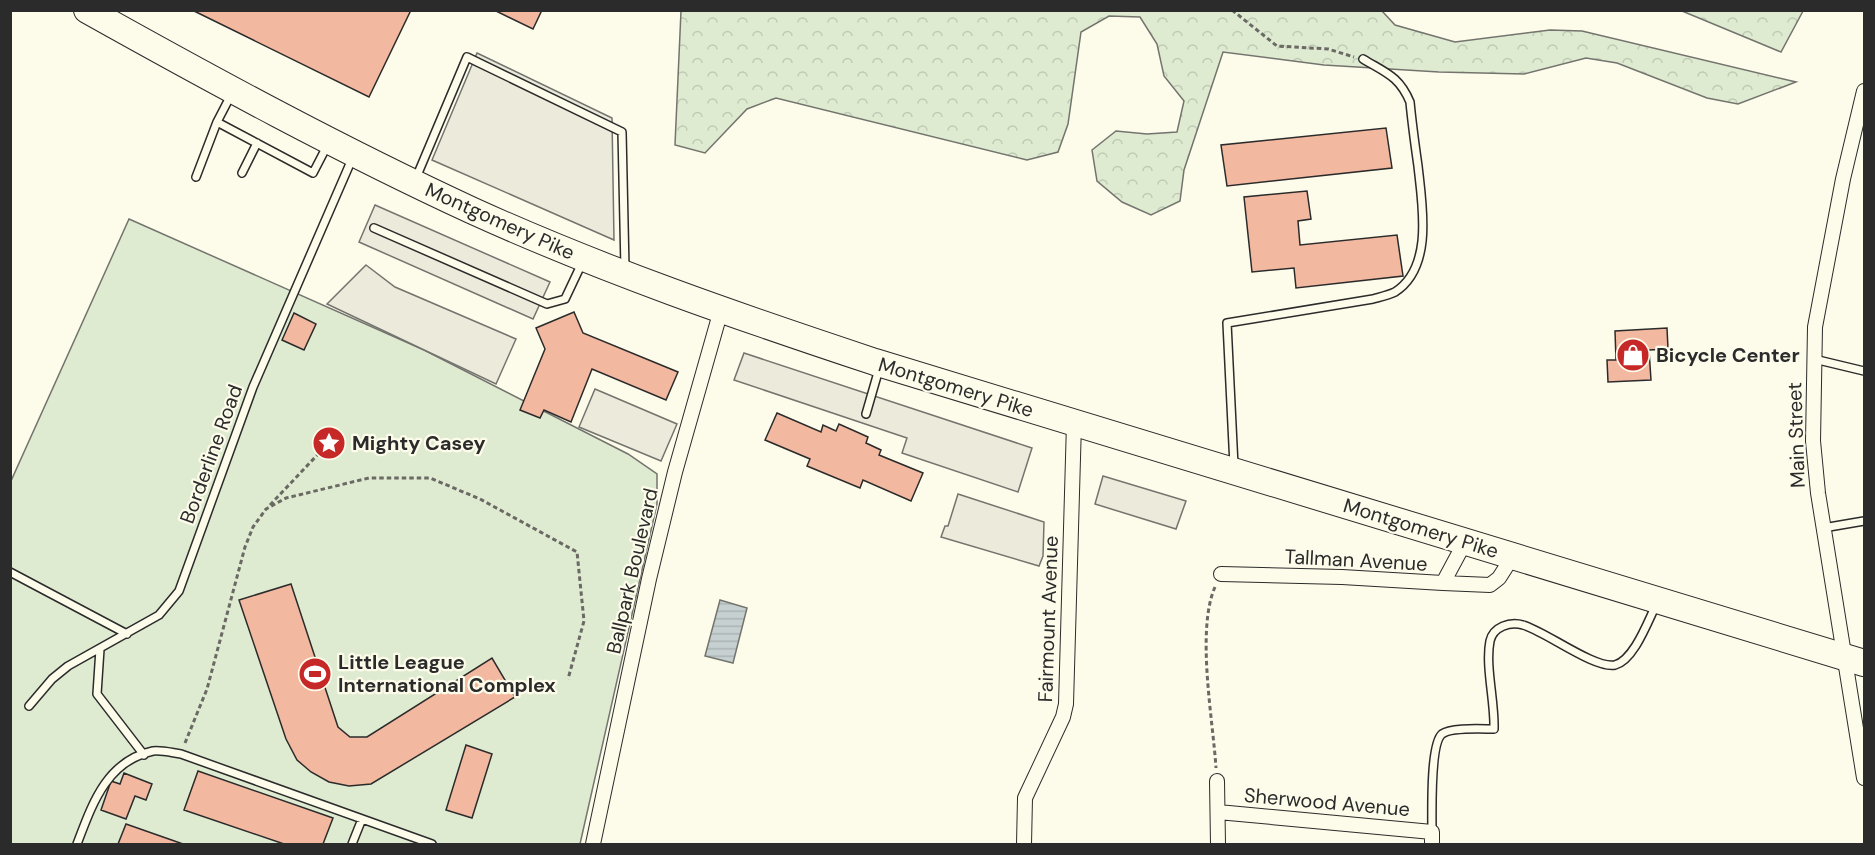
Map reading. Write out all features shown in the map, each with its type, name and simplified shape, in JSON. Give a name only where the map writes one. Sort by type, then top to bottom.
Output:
[{"type":"highway","name":"Montgomery Pike","points":[[87,10],[233,91],[413,183],[584,258],[722,310],[880,364],[1859,661]]},
{"type":"street","name":"Main Street","points":[[1864,91],[1860,126],[1844,179],[1815,327],[1813,441],[1823,528],[1859,661],[1864,778]]},
{"type":"street","name":"Ballpark Boulevard","points":[[593,844],[649,579],[675,472],[722,310]]},
{"type":"street","name":"Fairmount Avenue","points":[[1024,844],[1025,798],[1063,717],[1066,704],[1074,423]]},
{"type":"street","name":"Tallman Avenue","points":[[1221,574],[1342,577],[1443,583],[1465,542]]},
{"type":"street","points":[[1443,583],[1490,585],[1499,578],[1513,556]]},
{"type":"street","points":[[1217,782],[1218,844]]},
{"type":"street","name":"Sherwood Avenue","points":[[1218,812],[1432,838]]},
{"type":"lane","points":[[413,183],[467,57],[622,132],[625,273]]},
{"type":"lane","points":[[1234,471],[1227,323],[1374,299],[1395,292],[1408,279],[1416,266],[1422,242],[1423,212],[1410,102],[1403,86],[1394,77],[1364,59]]},
{"type":"lane","points":[[196,177],[217,122],[233,91]]},
{"type":"lane","points":[[217,122],[313,173],[330,141]]},
{"type":"lane","points":[[243,173],[257,143]]},
{"type":"lane","name":"Borderline Road","points":[[29,706],[52,679],[68,666],[159,615],[179,591],[253,387],[354,154]]},
{"type":"lane","points":[[374,228],[547,304],[565,299],[584,258]]},
{"type":"lane","points":[[1814,359],[1864,370]]},
{"type":"lane","points":[[866,414],[880,364]]},
{"type":"lane","points":[[1823,528],[1864,521]]},
{"type":"lane","points":[[10,572],[127,634]]},
{"type":"lane","points":[[1432,838],[1433,771],[1438,740],[1442,734],[1450,730],[1494,729],[1490,655],[1493,633],[1500,627],[1510,624],[1522,625],[1590,658],[1608,665],[1617,664],[1633,651],[1658,600]]},
{"type":"lane","points":[[100,649],[97,694],[144,755]]},
{"type":"lane","points":[[77,844],[95,798],[109,777],[128,762],[155,751],[181,754],[432,844]]},
{"type":"lane","points":[[352,844],[362,819]]},
{"type":"path","points":[[1232,10],[1277,46],[1328,49],[1364,59]]},
{"type":"path","points":[[181,754],[207,689],[245,547],[253,527],[266,509],[322,450]]},
{"type":"path","points":[[266,509],[286,498],[369,478],[430,478],[480,499],[534,527],[577,552],[584,621],[568,679]]},
{"type":"path","points":[[1217,782],[1207,651],[1212,595],[1221,574]]},
{"type":"green space","points":[[681,11],[1382,11],[1395,25],[1455,42],[1550,30],[1582,31],[1796,82],[1738,104],[1707,98],[1617,63],[1586,58],[1524,74],[1439,72],[1324,65],[1223,52],[1184,170],[1180,201],[1151,215],[1122,202],[1097,181],[1092,150],[1116,131],[1147,134],[1177,132],[1184,101],[1164,76],[1157,44],[1140,17],[1109,16],[1081,32],[1068,124],[1058,152],[1027,160],[776,98],[747,109],[705,153],[675,145]]},
{"type":"green space","points":[[1682,11],[1803,11],[1781,52]]},
{"type":"green space","name":"Little League International Complex","points":[[129,219],[424,350],[628,454],[657,474],[657,504],[580,844],[11,844],[11,481]]},
{"type":"shaded area","points":[[477,53],[612,118],[614,240],[432,160]]},
{"type":"shaded area","points":[[375,205],[550,282],[533,319],[359,242]]},
{"type":"shaded area","points":[[366,265],[395,287],[516,339],[496,384],[327,304]]},
{"type":"shaded area","points":[[744,353],[1032,448],[1018,492],[902,453],[907,438],[734,380]]},
{"type":"shaded area","points":[[595,389],[677,424],[661,461],[579,427]]},
{"type":"shaded area","points":[[1103,476],[1186,501],[1176,529],[1095,504]]},
{"type":"shaded area","points":[[958,494],[1044,522],[1043,556],[1039,566],[941,537],[945,526],[948,526]]},
{"type":"shaded area","points":[[720,600],[747,608],[733,663],[705,656]]},
{"type":"building","points":[[192,10],[411,10],[369,97]]},
{"type":"building","points":[[494,10],[542,10],[533,29]]},
{"type":"building","points":[[1386,128],[1392,168],[1227,186],[1221,145]]},
{"type":"building","points":[[1307,191],[1311,219],[1298,221],[1300,245],[1397,235],[1403,276],[1296,288],[1294,268],[1252,272],[1244,197]]},
{"type":"building","points":[[574,312],[583,333],[678,372],[666,400],[592,369],[571,422],[544,410],[540,418],[520,410],[545,349],[536,328]]},
{"type":"building","points":[[294,313],[316,324],[304,350],[282,340]]},
{"type":"building","name":"Bicycle Center","points":[[1667,328],[1668,349],[1649,350],[1651,380],[1608,382],[1607,360],[1616,360],[1615,331]]},
{"type":"building","points":[[777,413],[821,432],[823,425],[836,431],[839,424],[868,437],[866,443],[881,450],[879,455],[923,473],[911,501],[863,480],[860,488],[807,466],[810,459],[765,440]]},
{"type":"building","points":[[291,584],[338,727],[350,737],[367,737],[492,658],[515,697],[371,784],[349,786],[329,782],[311,772],[297,760],[286,739],[239,600]]},
{"type":"building","points":[[466,745],[492,754],[472,818],[446,810]]},
{"type":"building","points":[[198,771],[333,818],[323,844],[284,844],[184,810]]},
{"type":"building","points":[[124,773],[152,784],[146,800],[135,796],[126,819],[101,810],[111,781],[120,784]]},
{"type":"building","points":[[126,824],[183,844],[118,844]]},
{"type":"place","name":"Bicycle Center","points":[[1633,355]]},
{"type":"place","name":"Mighty Casey","points":[[329,443]]},
{"type":"place","name":"Little League International Complex","points":[[315,674]]}]
